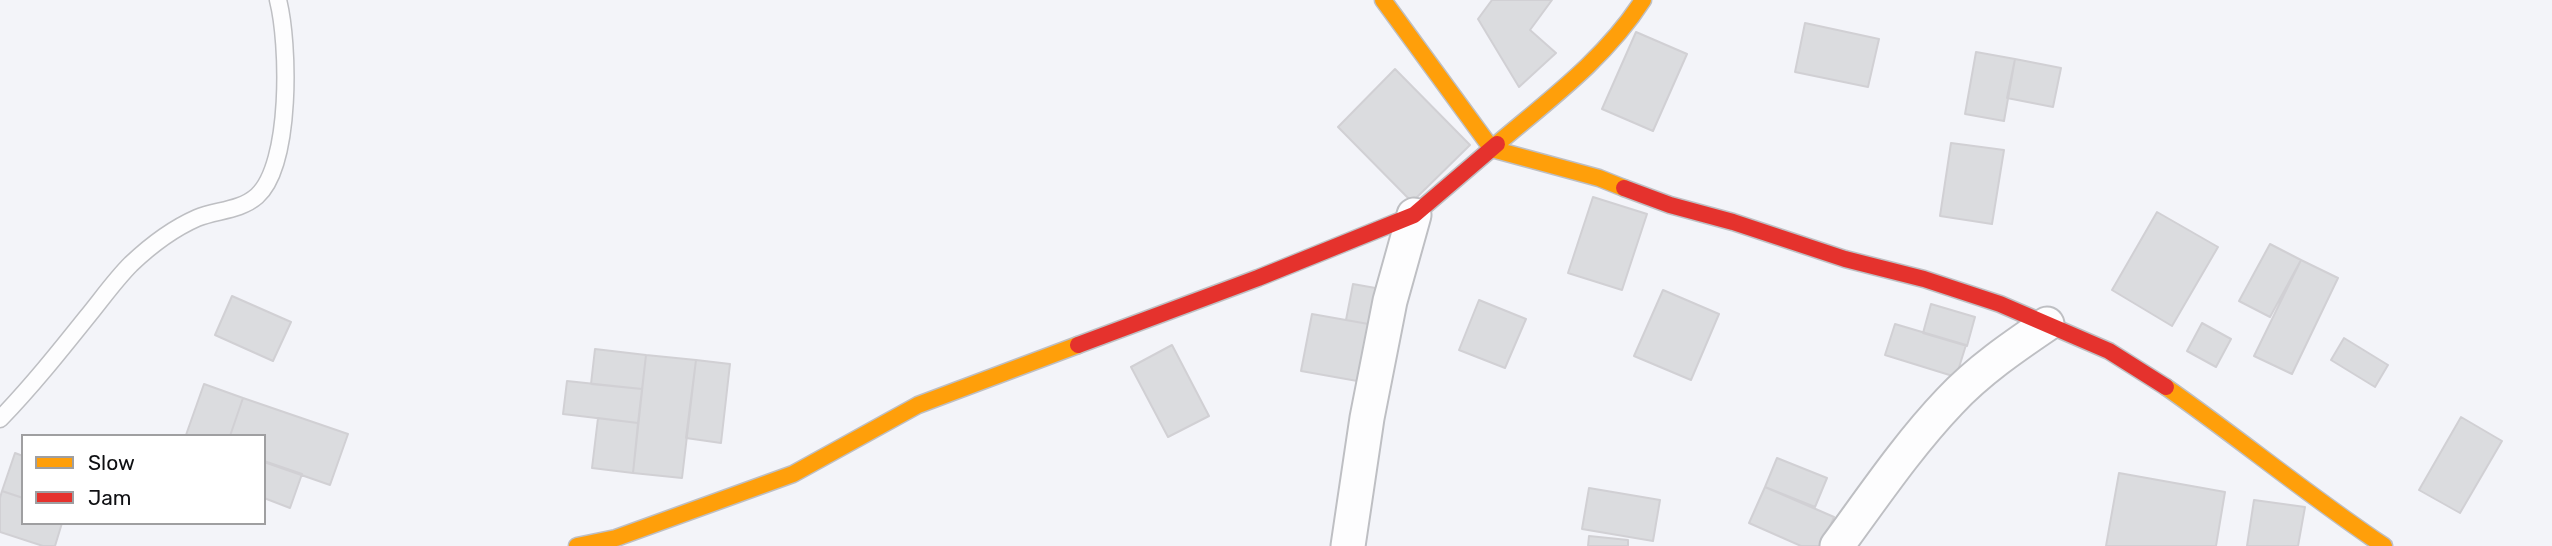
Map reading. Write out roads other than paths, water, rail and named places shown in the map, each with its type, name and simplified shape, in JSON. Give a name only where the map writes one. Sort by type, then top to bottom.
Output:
[{"type":"street","points":[[1382,0],[1492,149],[1599,178],[1670,205],[1733,222],[1845,259],[1924,279],[2000,304],[2109,351],[2150,375],[2226,429],[2329,509],[2384,546]]},
{"type":"street","points":[[577,546],[616,538],[793,474],[918,405],[1258,278],[1414,215],[1597,58],[1629,22],[1643,0]]},
{"type":"street","points":[[1348,546],[1367,418],[1387,314],[1414,215]]},
{"type":"street","points":[[1837,546],[1913,444],[1951,400],[1997,358],[2047,324]]},
{"type":"lane","points":[[0,419],[30,388],[130,265],[160,238],[198,217],[242,206],[258,195],[274,170],[285,115],[284,23],[278,0]]}]
